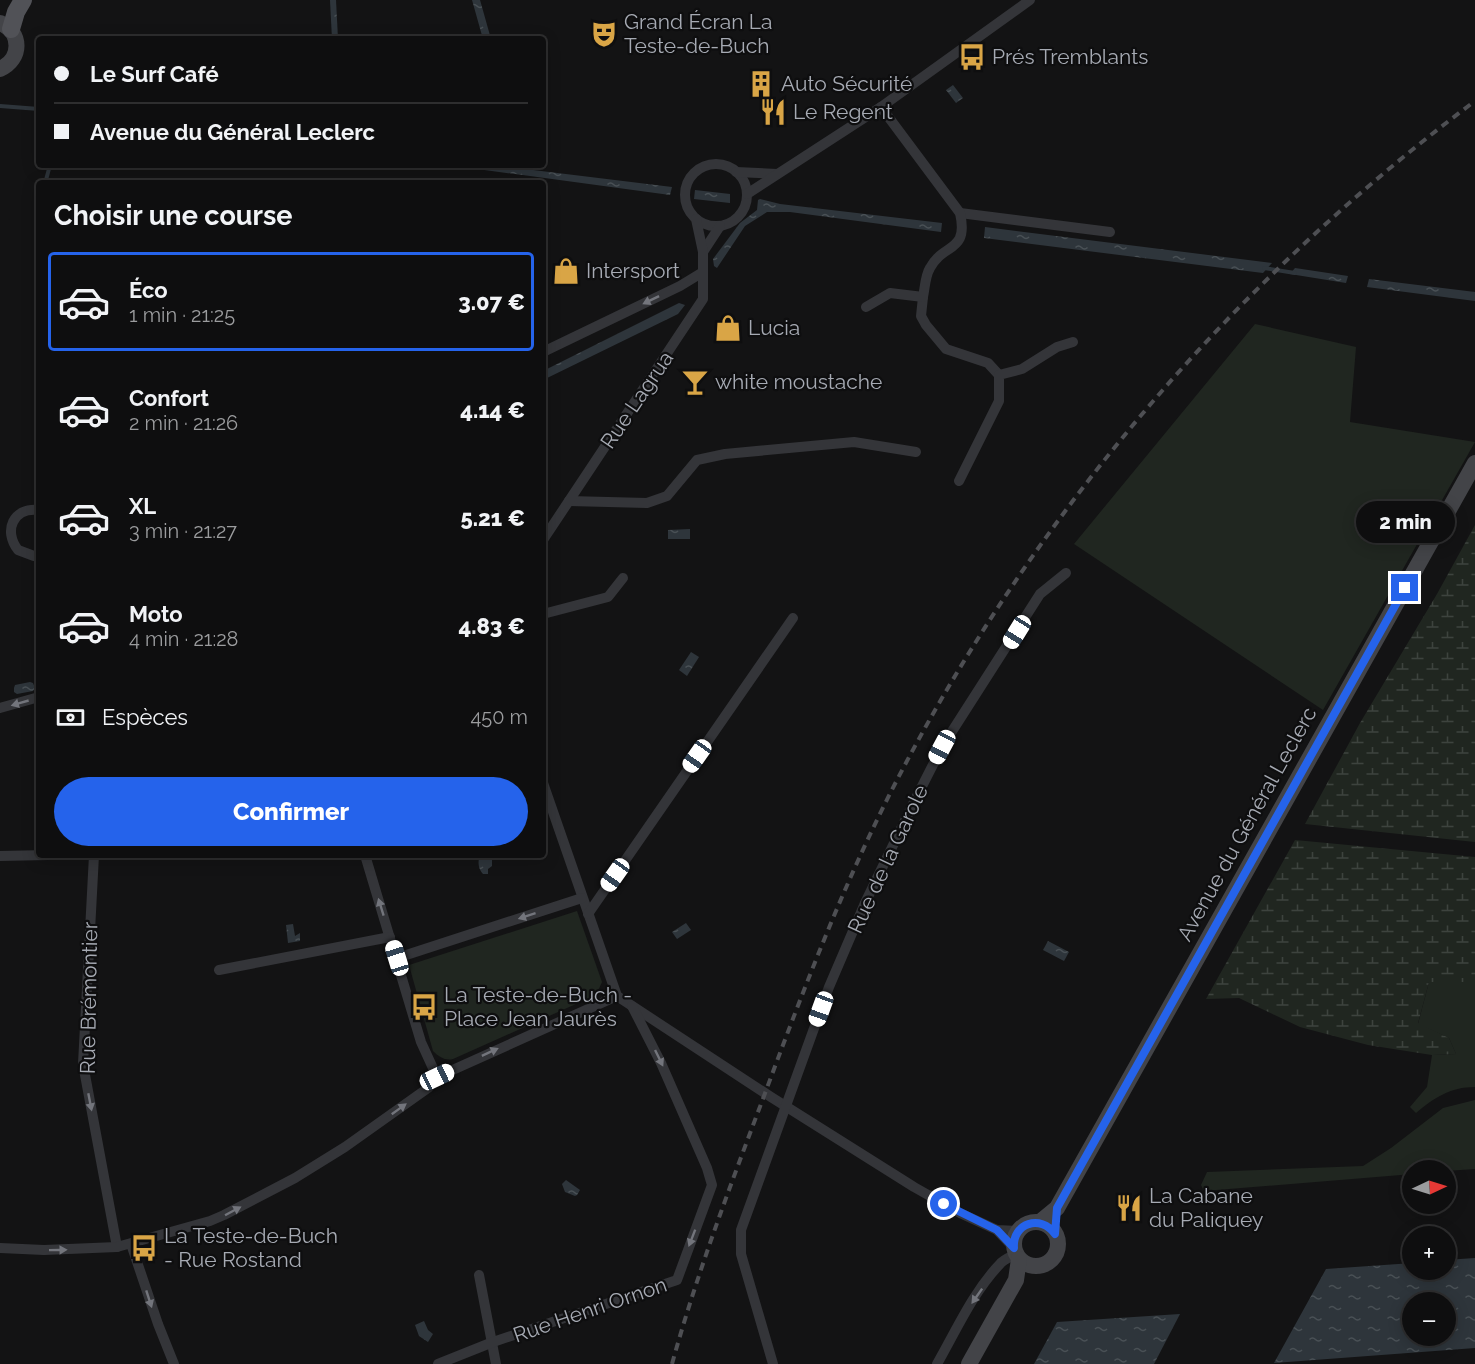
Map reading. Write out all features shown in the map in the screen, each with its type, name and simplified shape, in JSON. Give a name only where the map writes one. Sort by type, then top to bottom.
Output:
[{"type":"main road","points":[[0,69],[8,65],[16,55],[17,41],[6,26],[23,0]]},
{"type":"main road","name":"Avenue du Général Leclerc","points":[[1040,1222],[1057,1208],[1475,463]]},
{"type":"main road","name":"Avenue du Général Leclerc","points":[[1055,1234],[1057,1208]]},
{"type":"main road","points":[[969,1364],[1016,1280],[1015,1236],[1028,1224],[1040,1222],[1051,1228],[1058,1240],[1056,1254],[1048,1263],[1036,1267],[1016,1280]]},
{"type":"main road","points":[[1017,1254],[1029,1266],[1036,1267]]},
{"type":"street","points":[[747,194],[881,107],[1030,0]]},
{"type":"street","points":[[881,107],[960,213],[963,226],[959,241],[931,266],[927,274],[921,316],[940,343],[953,352],[988,363],[999,375],[999,401],[959,481]]},
{"type":"street","points":[[715,164],[726,166],[736,172],[743,181],[747,194],[744,208],[738,217],[720,226],[709,226],[696,219],[691,215],[685,202],[687,182],[703,166],[715,164]]},
{"type":"street","points":[[736,172],[778,174]]},
{"type":"street","points":[[960,213],[1110,232]]},
{"type":"street","name":"Rue Lagrua","points":[[546,536],[703,299],[703,252],[696,219]]},
{"type":"street","points":[[703,252],[720,226]]},
{"type":"street","points":[[546,351],[680,286],[703,272]]},
{"type":"street","points":[[866,307],[890,293],[923,297]]},
{"type":"street","points":[[999,375],[1022,369],[1057,347],[1073,342]]},
{"type":"street","points":[[569,501],[647,503],[667,496],[697,460],[725,454],[854,442],[916,452]]},
{"type":"street","points":[[36,510],[31,509],[19,514],[11,525],[6,540],[18,550],[36,556]]},
{"type":"street","name":"Rue de la Garole","points":[[773,1364],[741,1254],[741,1230],[829,987],[865,903],[937,757],[1040,594],[1066,573]]},
{"type":"street","points":[[546,613],[608,597],[623,578]]},
{"type":"street","points":[[588,914],[793,618]]},
{"type":"street","points":[[0,708],[36,698]]},
{"type":"street","points":[[546,792],[617,996],[914,1187],[960,1213],[997,1230],[1018,1231]]},
{"type":"street","points":[[0,856],[36,855]]},
{"type":"street","name":"Rue Brémontier","points":[[94,858],[83,1064],[117,1247]]},
{"type":"street","points":[[366,858],[421,1042],[437,1077]]},
{"type":"street","points":[[397,958],[582,898]]},
{"type":"street","points":[[219,970],[390,937]]},
{"type":"street","points":[[0,1248],[45,1250],[117,1247],[224,1215],[295,1178],[345,1147],[428,1088],[437,1077],[617,996]]},
{"type":"street","name":"Rue Henri Ornon","points":[[493,1342],[677,1280],[712,1185],[707,1168],[662,1063],[632,1006]]},
{"type":"street","points":[[937,1364],[970,1306],[1001,1262],[1017,1254],[997,1230]]},
{"type":"street","points":[[131,1244],[174,1364]]},
{"type":"street","points":[[479,1275],[496,1364]]},
{"type":"street","points":[[438,1364],[493,1342]]},
{"type":"green space","points":[[1255,324],[1356,347],[1350,422],[1475,442],[1323,710],[1074,544]]},
{"type":"green space","points":[[1475,525],[1475,842],[1305,824],[1360,723]]},
{"type":"green space","points":[[1295,840],[1475,857],[1475,982],[1429,982],[1418,1023],[1449,1038],[1456,1054],[1432,1055],[1368,1045],[1300,1027],[1239,998],[1206,999]]},
{"type":"green space","points":[[577,911],[602,982],[596,995],[453,1059],[442,1058],[433,1051],[409,965]]},
{"type":"green space","points":[[1429,982],[1475,982],[1475,1087],[1443,1094],[1416,1113],[1410,1107],[1427,1087],[1432,1055],[1456,1054],[1449,1038],[1418,1024]]},
{"type":"green space","points":[[1475,1100],[1475,1169],[1456,1170],[1456,1160],[1402,1160],[1402,1175],[1204,1191],[1201,1185],[1207,1172],[1363,1166],[1391,1148],[1443,1108]]},
{"type":"water","points":[[330,0],[336,0],[338,36],[332,36]]},
{"type":"water","points":[[472,0],[480,0],[490,36],[482,36]]},
{"type":"water","points":[[953,85],[963,98],[956,103],[946,90]]},
{"type":"water","points":[[470,168],[532,168],[533,170],[672,187],[670,195]]},
{"type":"water","points":[[695,190],[730,194],[730,203],[694,199]]},
{"type":"water","points":[[760,199],[780,204],[942,223],[941,232],[790,212],[767,212],[745,226],[717,268],[714,266],[713,259],[740,223],[757,210]]},
{"type":"water","points":[[985,227],[1272,263],[1263,273],[984,238]]},
{"type":"water","points":[[1295,268],[1348,276],[1346,283],[1290,274]]},
{"type":"water","points":[[1369,279],[1475,292],[1475,301],[1367,287]]},
{"type":"water","points":[[679,303],[685,305],[678,314],[546,379],[546,370]]},
{"type":"water","points":[[690,529],[690,539],[668,539],[668,530]]},
{"type":"water","points":[[691,652],[699,657],[687,676],[679,670]]},
{"type":"water","points":[[30,682],[35,688],[33,691],[17,694],[14,692],[15,685]]},
{"type":"water","points":[[479,858],[492,859],[492,866],[488,869],[488,874],[483,874],[479,866]]},
{"type":"water","points":[[686,923],[691,930],[677,939],[672,932]]},
{"type":"water","points":[[293,924],[295,936],[300,933],[300,941],[288,943],[286,925]]},
{"type":"water","points":[[1048,941],[1069,952],[1064,961],[1043,950]]},
{"type":"water","points":[[566,1180],[580,1190],[577,1195],[565,1192],[562,1184]]},
{"type":"water","points":[[1475,1258],[1475,1348],[1274,1363],[1326,1269],[1402,1264],[1402,1280],[1456,1280],[1456,1259]]},
{"type":"water","points":[[1180,1314],[1154,1364],[1034,1364],[1057,1322]]},
{"type":"water","points":[[424,1321],[428,1330],[433,1334],[428,1342],[419,1336],[415,1325]]},
{"type":"waterway","points":[[0,106],[36,109]]},
{"type":"waterway","points":[[46,180],[49,168]]},
{"type":"waterway","points":[[1264,268],[1295,273]]},
{"type":"railway","points":[[672,1364],[703,1262],[727,1195],[794,1015],[860,856],[898,778],[953,680],[1013,585],[1078,494],[1148,407],[1223,324],[1303,245],[1387,171],[1475,101]]},
{"type":"place","name":"Grand Écran La Teste-de-Buch","points":[[604,34]]},
{"type":"place","name":"Prés Tremblants","points":[[972,57]]},
{"type":"place","name":"Auto Sécurité","points":[[761,84]]},
{"type":"place","name":"Le Regent","points":[[773,112]]},
{"type":"place","name":"Intersport","points":[[566,271]]},
{"type":"place","name":"Lucia","points":[[728,328]]},
{"type":"place","name":"white moustache","points":[[695,382]]},
{"type":"place","name":"La Teste-de-Buch - Place Jean Jaurès","points":[[424,1007]]},
{"type":"place","name":"La Cabane du Paliquey","points":[[1129,1208]]},
{"type":"place","name":"La Teste-de-Buch - Rue Rostand","points":[[144,1248]]},
{"type":"route","points":[[944,1204],[997,1230],[1014,1248],[1015,1236],[1028,1224],[1034,1222],[1046,1224],[1055,1234],[1057,1208],[1405,588]]}]
